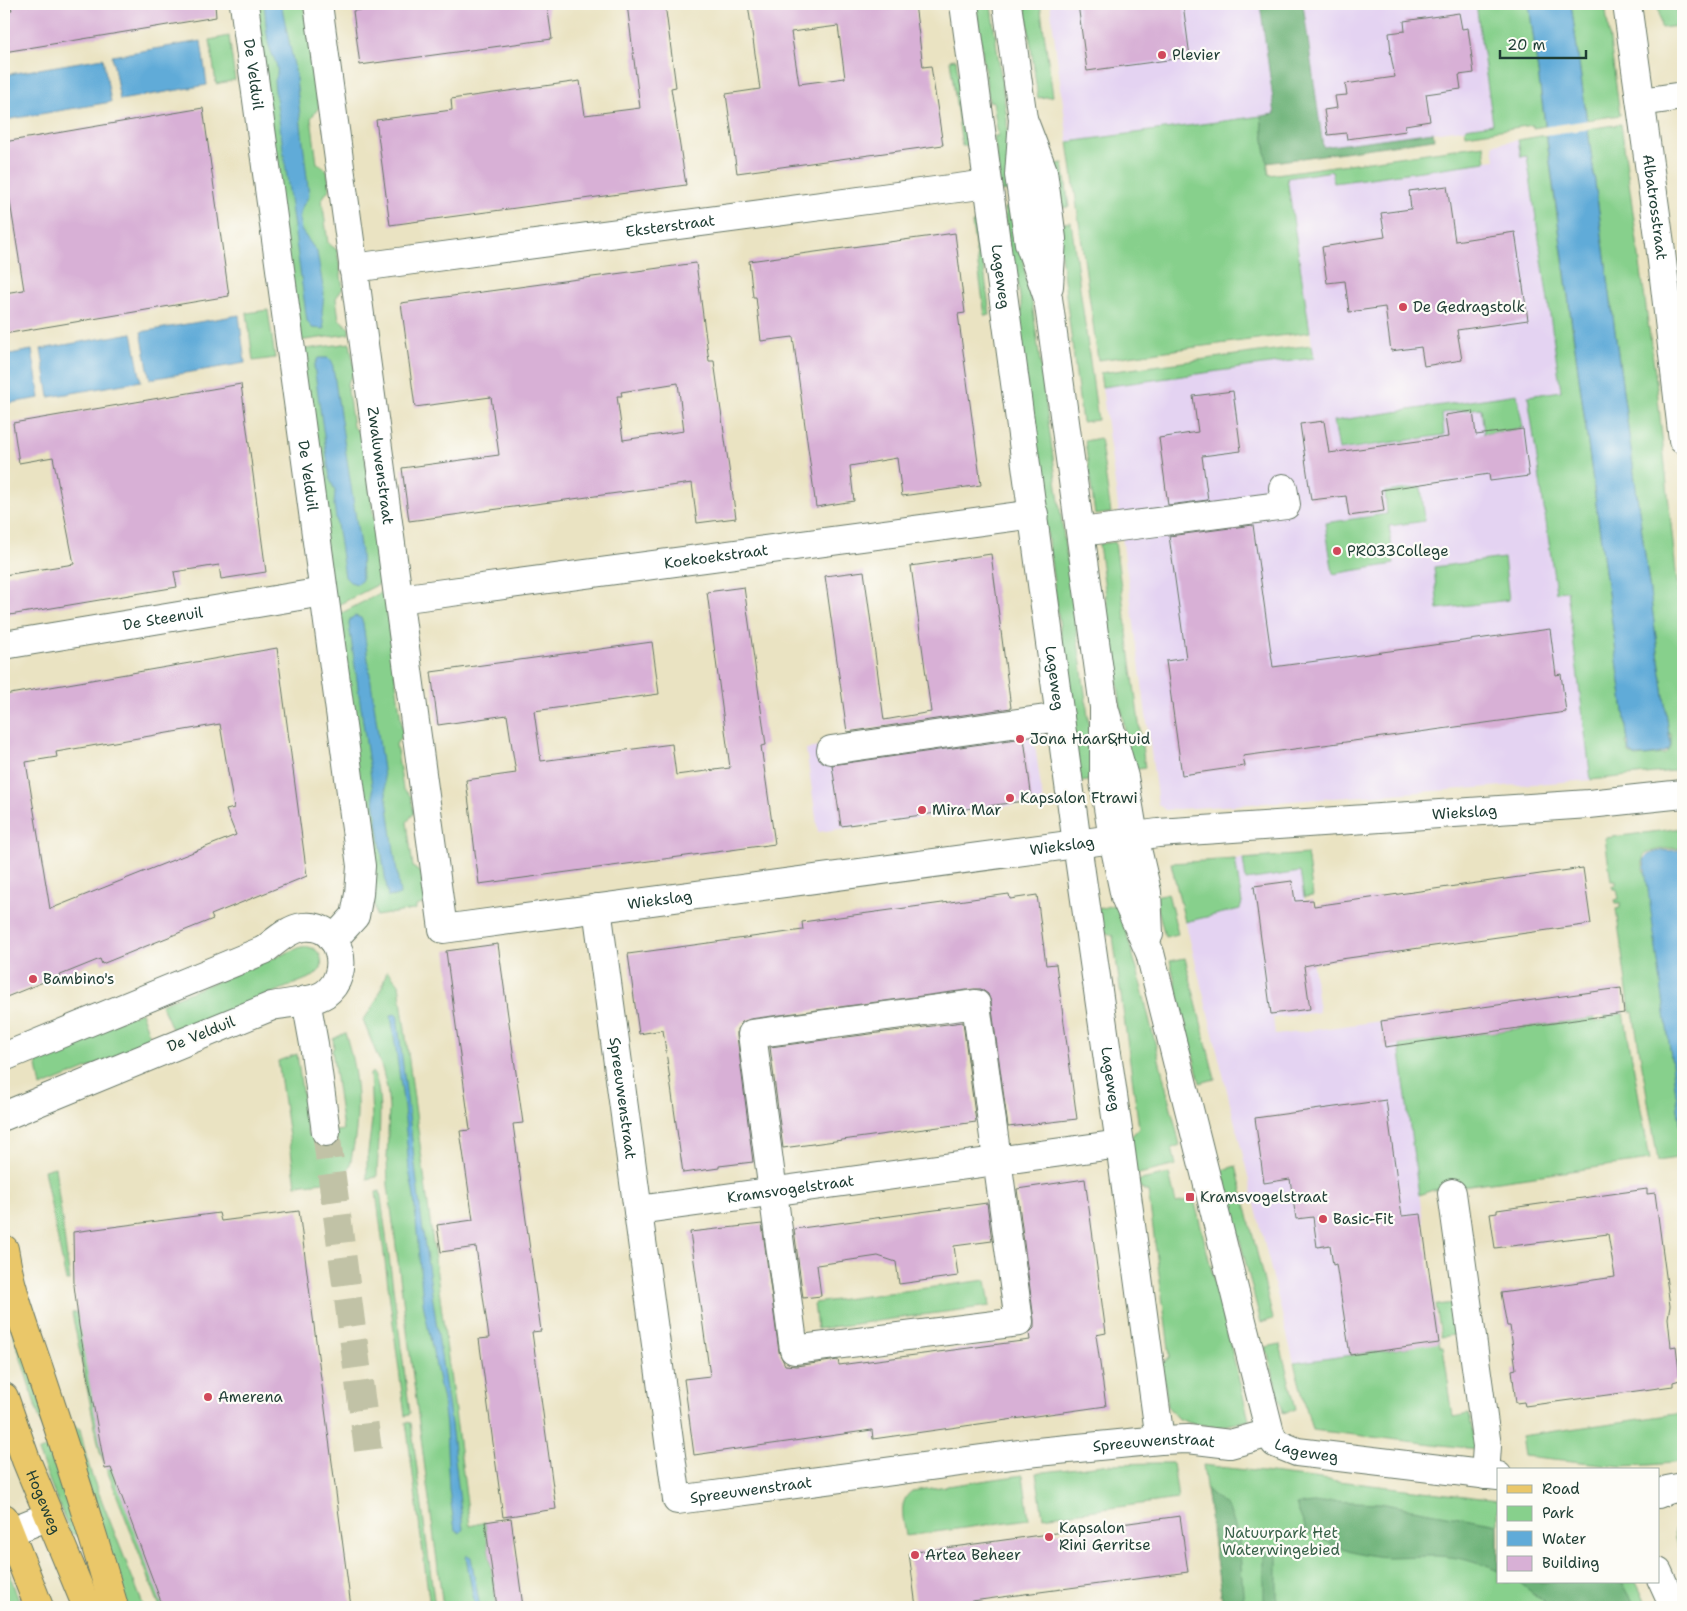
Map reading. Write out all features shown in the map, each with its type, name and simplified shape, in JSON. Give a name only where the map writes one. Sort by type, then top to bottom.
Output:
[{"type":"main road","points":[[4,1249],[8,1271],[114,1607]]},
{"type":"main road","name":"Hogeweg","points":[[4,1397],[48,1516],[87,1607]]},
{"type":"main road","points":[[10,1542],[39,1607]]},
{"type":"street","name":"De Velduil","points":[[14,1112],[272,1006],[306,1000],[324,994],[337,980],[341,961],[340,951],[333,940],[352,922],[355,916],[361,866],[244,4]]},
{"type":"street","name":"Zwaluwenstraat","points":[[318,4],[443,929]]},
{"type":"street","name":"Lageweg","points":[[964,4],[1077,844],[1160,1440]]},
{"type":"street","name":"Lageweg","points":[[1007,4],[1024,119],[1019,175],[1029,243],[1048,298],[1104,708],[1124,777],[1124,838],[1147,892],[1150,953],[1270,1433],[1275,1443],[1297,1452],[1491,1476],[1452,1193]]},
{"type":"street","name":"Albatrosstraat","points":[[1627,4],[1679,363],[1683,440]]},
{"type":"street","points":[[1641,102],[1683,96]]},
{"type":"street","name":"Eksterstraat","points":[[353,268],[988,184]]},
{"type":"street","points":[[1081,532],[1286,505],[1283,488]]},
{"type":"street","name":"Koekoekstraat","points":[[399,600],[1034,514]]},
{"type":"street","name":"De Steenuil","points":[[4,645],[323,592]]},
{"type":"street","points":[[831,750],[1060,717]]},
{"type":"street","name":"Wiekslag","points":[[443,929],[1158,833],[1589,804],[1683,794]]},
{"type":"street","name":"Spreeuwenstraat","points":[[597,908],[677,1500],[1027,1453],[1160,1440],[1188,1439],[1230,1444],[1270,1433]]},
{"type":"street","points":[[8,1055],[264,950],[290,931],[303,927],[314,927],[327,932],[333,940]]},
{"type":"street","points":[[306,1000],[326,1132]]},
{"type":"street","points":[[976,1004],[997,1161],[1018,1322],[794,1350],[752,1034],[976,1004]]},
{"type":"street","name":"Kramsvogelstraat","points":[[638,1210],[1120,1144]]},
{"type":"street","points":[[1660,1493],[1683,1487]]},
{"type":"street","points":[[10,1542],[48,1516]]},
{"type":"street","points":[[1660,1576],[1674,1607]]},
{"type":"shaded area","name":"Plevier","points":[[1050,4],[1260,4],[1275,114],[1068,142]]},
{"type":"shaded area","points":[[1303,4],[1476,4],[1493,125],[1323,147]]},
{"type":"shaded area","name":"PRO33College","points":[[1518,140],[1521,156],[1527,156],[1561,391],[1528,396],[1556,591],[1567,591],[1591,780],[1165,810],[1158,804],[1102,387],[1314,358],[1287,178],[1332,171],[1334,183],[1495,160],[1493,144]]},
{"type":"shaded area","points":[[1031,718],[1043,801],[818,832],[806,749]]},
{"type":"shaded area","points":[[1307,854],[1313,896],[1304,897],[1319,1012],[1273,1018],[1275,1035],[1381,1021],[1384,1047],[1399,1045],[1439,1340],[1404,1348],[1294,1363],[1171,863]]},
{"type":"green space","points":[[252,4],[304,4],[319,107],[311,118],[317,163],[327,170],[330,188],[322,199],[328,243],[337,250],[343,288],[336,298],[339,319],[349,328],[349,334],[298,341]]},
{"type":"green space","points":[[1025,4],[1040,4],[1053,96],[1038,98]]},
{"type":"green space","points":[[1260,4],[1303,4],[1323,147],[1433,132],[1434,139],[1267,163],[1261,116],[1275,114]]},
{"type":"green space","points":[[1476,4],[1529,4],[1545,126],[1533,128],[1533,125],[1466,135],[1465,128],[1493,124]]},
{"type":"green space","points":[[1571,4],[1605,4],[1620,115],[1587,120]]},
{"type":"green space","points":[[1658,4],[1676,4],[1679,26],[1661,28]]},
{"type":"green space","points":[[991,6],[1007,119],[1007,141],[1014,190],[1001,192],[994,136],[998,136],[993,101],[989,102],[976,8]]},
{"type":"green space","points":[[229,36],[235,80],[216,84],[210,40]]},
{"type":"green space","points":[[956,59],[968,146],[962,146],[950,60]]},
{"type":"green space","points":[[1261,116],[1269,175],[1484,145],[1486,162],[1334,183],[1332,171],[1287,178],[1310,332],[1098,360],[1068,142]]},
{"type":"green space","points":[[1621,124],[1657,388],[1683,640],[1683,768],[1673,771],[1591,780],[1567,591],[1556,592],[1528,396],[1561,391],[1527,156],[1521,157],[1518,140],[1546,135],[1628,741],[1626,742],[1629,753],[1636,757],[1665,754],[1671,747],[1671,734],[1669,734],[1588,129]]},
{"type":"green space","points":[[1063,163],[1069,207],[1056,208],[1049,165]]},
{"type":"green space","points":[[1016,206],[1026,279],[1032,302],[1087,708],[1094,780],[1081,782],[1017,312],[1022,311],[1017,275],[1012,275],[1004,208]]},
{"type":"green space","points":[[1071,222],[1098,420],[1082,422],[1057,224]]},
{"type":"green space","points":[[972,223],[978,223],[990,315],[985,316]]},
{"type":"green space","points":[[268,310],[275,358],[253,361],[247,313]]},
{"type":"green space","points":[[350,343],[355,372],[347,383],[353,427],[362,434],[383,582],[334,607],[299,350]]},
{"type":"green space","points":[[1312,345],[1314,358],[1102,387],[1100,373]]},
{"type":"green space","points":[[1517,394],[1523,428],[1484,434],[1481,408],[1442,413],[1444,435],[1339,450],[1334,421]]},
{"type":"green space","points":[[1100,438],[1111,513],[1095,515],[1085,441]]},
{"type":"green space","points":[[1421,487],[1425,521],[1389,526],[1394,564],[1333,574],[1325,523],[1387,514],[1385,492]]},
{"type":"green space","points":[[1115,542],[1145,768],[1132,770],[1121,708],[1099,544]]},
{"type":"green space","points":[[1504,558],[1509,600],[1438,609],[1434,567]]},
{"type":"green space","points":[[384,591],[403,735],[396,744],[403,789],[411,796],[414,813],[407,822],[413,867],[422,874],[426,903],[416,906],[416,909],[413,910],[376,916],[336,616]]},
{"type":"green space","points":[[1683,828],[1683,849],[1669,848],[1657,850],[1644,856],[1643,861],[1683,1144],[1683,1157],[1658,1161],[1633,1012],[1630,1012],[1616,909],[1620,908],[1620,903],[1615,903],[1614,900],[1619,899],[1617,889],[1613,889],[1612,886],[1616,886],[1616,881],[1611,881],[1605,838]]},
{"type":"green space","points":[[1307,854],[1313,896],[1304,897],[1300,872],[1246,880],[1243,859]]},
{"type":"green space","points":[[1235,859],[1242,903],[1240,909],[1185,922],[1171,863]]},
{"type":"green space","points":[[1168,893],[1178,934],[1165,937],[1155,896]]},
{"type":"green space","points":[[1118,904],[1138,973],[1180,1145],[1172,1148],[1176,1165],[1135,1175],[1130,1138],[1139,1128],[1113,936],[1103,931],[1098,909]]},
{"type":"green space","points":[[301,947],[310,947],[320,955],[321,969],[314,976],[174,1033],[161,1004]]},
{"type":"green space","points":[[1185,958],[1215,1079],[1200,1083],[1170,961]]},
{"type":"green space","points":[[387,970],[399,984],[470,1526],[485,1522],[497,1607],[443,1607],[388,1185],[389,1108],[387,1088],[382,1068],[363,1020],[378,996]]},
{"type":"green space","points":[[141,1012],[152,1042],[41,1087],[35,1055]]},
{"type":"green space","points":[[1624,1013],[1650,1160],[1433,1190],[1419,1195],[1399,1045],[1594,1018],[1595,1022],[1605,1020],[1604,1016]]},
{"type":"green space","points":[[345,1033],[353,1063],[357,1093],[357,1124],[350,1165],[348,1171],[340,1178],[296,1185],[278,1061],[297,1054],[308,1135],[343,1130],[332,1049],[334,1048],[333,1039]]},
{"type":"green space","points":[[372,1072],[379,1092],[379,1138],[377,1177],[367,1179],[367,1160],[372,1120],[370,1074]]},
{"type":"green space","points":[[1236,1166],[1273,1319],[1261,1323],[1222,1170]]},
{"type":"green space","points":[[55,1167],[70,1281],[66,1281],[44,1170]]},
{"type":"green space","points":[[1169,1174],[1176,1203],[1194,1199],[1249,1420],[1246,1421],[1219,1427],[1190,1423],[1177,1418],[1168,1407],[1162,1365],[1170,1356],[1148,1191],[1137,1185],[1136,1181]]},
{"type":"green space","points":[[380,1191],[410,1413],[405,1416],[376,1192]]},
{"type":"green space","points":[[986,1280],[990,1306],[817,1329],[814,1303]]},
{"type":"green space","points":[[1456,1303],[1460,1334],[1441,1337],[1436,1305]]},
{"type":"green space","points":[[90,1310],[107,1444],[169,1607],[160,1607],[100,1452],[72,1313]]},
{"type":"green space","points":[[8,1316],[18,1328],[79,1536],[70,1532],[38,1452],[48,1447]]},
{"type":"green space","points":[[1439,1340],[1440,1347],[1443,1347],[1453,1417],[1469,1414],[1476,1449],[1312,1430],[1294,1363],[1404,1348]]},
{"type":"green space","points":[[1280,1344],[1296,1409],[1283,1413],[1266,1347]]},
{"type":"green space","points":[[1683,1413],[1683,1462],[1620,1466],[1524,1456],[1521,1436]]},
{"type":"green space","points":[[406,1422],[411,1423],[435,1607],[430,1607]]},
{"type":"green space","points":[[69,1423],[80,1429],[92,1476],[144,1607],[127,1607],[104,1542]]},
{"type":"green space","points":[[1173,1463],[1178,1499],[1043,1517],[1036,1473],[1111,1464]]},
{"type":"green space","name":"Natuurpark Het Waterwingebied","points":[[1203,1465],[1497,1500],[1497,1584],[1637,1584],[1648,1607],[1223,1607]]},
{"type":"green space","points":[[1023,1475],[1029,1519],[906,1536],[903,1506],[907,1495],[912,1491]]},
{"type":"green space","points":[[1206,1489],[1229,1509],[1239,1538],[1244,1607],[1223,1607]]},
{"type":"green space","points":[[1332,1501],[1379,1503],[1497,1524],[1497,1571],[1481,1564],[1454,1558],[1367,1555],[1336,1546],[1307,1532],[1296,1505]]},
{"type":"green space","points":[[1683,1512],[1683,1559],[1674,1535],[1674,1529],[1678,1518]]},
{"type":"green space","points":[[1264,1547],[1277,1555],[1277,1607],[1264,1607]]},
{"type":"green space","points":[[4,1566],[10,1575],[21,1607],[4,1607]]},
{"type":"green space","points":[[1521,1584],[1623,1584],[1636,1607],[1548,1607]]},
{"type":"water","points":[[264,4],[278,4],[282,8],[295,70],[309,196],[302,207],[299,217],[301,230],[317,252],[324,293],[322,313],[324,329],[312,328],[307,321],[274,83],[277,69],[269,44]]},
{"type":"water","points":[[1529,4],[1571,4],[1670,740],[1668,750],[1654,754],[1635,756],[1629,749]]},
{"type":"water","points":[[201,41],[207,85],[120,100],[112,56]]},
{"type":"water","points":[[103,58],[111,102],[5,120],[4,75]]},
{"type":"water","points":[[239,315],[245,363],[150,379],[141,332]]},
{"type":"water","points":[[132,333],[141,381],[49,397],[41,349]]},
{"type":"water","points":[[32,350],[40,398],[4,404],[4,355]]},
{"type":"water","points":[[318,358],[328,358],[332,361],[361,552],[362,580],[357,584],[350,582],[345,577],[334,505],[335,491],[330,479],[314,366]]},
{"type":"water","points":[[355,616],[361,618],[363,623],[400,895],[388,897],[349,624],[350,619]]},
{"type":"water","points":[[1679,850],[1683,852],[1683,1144],[1644,861],[1650,854]]},
{"type":"water","points":[[396,1014],[423,1232],[451,1424],[463,1529],[460,1533],[455,1530],[449,1490],[443,1401],[423,1303],[404,1107],[391,1015]]},
{"type":"water","points":[[467,1555],[471,1557],[480,1607],[475,1607]]},
{"type":"pier","points":[[1589,120],[1591,129],[1544,135],[1543,127]]},
{"type":"building","points":[[10,4],[215,4],[216,17],[4,52],[4,12],[12,10]]},
{"type":"building","points":[[409,4],[547,4],[552,39],[360,65],[353,11]]},
{"type":"building","points":[[627,4],[665,4],[676,87],[671,88],[686,185],[390,225],[376,120],[452,110],[451,99],[580,81],[585,115],[640,108]]},
{"type":"building","points":[[748,4],[915,4],[923,67],[931,66],[943,145],[737,173],[726,94],[760,89]],"holes":[[[838,26],[845,78],[799,84],[791,32]]]},
{"type":"building","points":[[1078,4],[1183,4],[1190,57],[1087,71]]},
{"type":"building","points":[[1459,13],[1462,29],[1468,28],[1474,73],[1459,75],[1461,89],[1426,94],[1430,121],[1405,125],[1406,131],[1347,139],[1346,133],[1328,135],[1324,110],[1337,108],[1335,96],[1347,95],[1345,84],[1395,77],[1389,33],[1405,31],[1404,21]]},
{"type":"building","points":[[203,108],[229,296],[4,334],[4,293],[24,290],[7,183],[4,183],[4,142]]},
{"type":"building","points":[[1447,186],[1455,241],[1515,232],[1528,320],[1457,330],[1462,360],[1424,366],[1421,347],[1391,351],[1385,307],[1349,312],[1345,281],[1327,283],[1322,247],[1385,237],[1381,213],[1411,209],[1409,191]]},
{"type":"building","points":[[955,233],[965,313],[958,314],[981,485],[902,496],[897,458],[850,466],[854,501],[816,507],[793,337],[761,341],[756,297],[753,297],[749,261]]},
{"type":"building","points":[[696,263],[709,361],[714,361],[736,518],[697,523],[692,483],[409,521],[402,468],[499,455],[491,397],[415,407],[401,303]],"holes":[[[678,383],[684,431],[623,440],[617,396],[622,396],[621,392]]]},
{"type":"building","points":[[241,384],[266,572],[221,579],[219,565],[174,572],[177,587],[4,616],[4,575],[74,564],[53,457],[19,463],[13,423]]},
{"type":"building","points":[[1233,391],[1241,451],[1202,456],[1208,500],[1168,505],[1159,438],[1198,432],[1193,396]]},
{"type":"building","points":[[1473,411],[1476,435],[1523,429],[1529,476],[1490,481],[1489,474],[1381,490],[1384,511],[1349,516],[1346,496],[1311,500],[1300,424],[1324,421],[1329,453],[1448,437],[1445,415]]},
{"type":"building","points":[[1253,525],[1273,667],[1550,629],[1556,675],[1561,674],[1566,712],[1243,756],[1245,766],[1182,775],[1166,661],[1186,658],[1169,536]]},
{"type":"building","points":[[991,554],[1011,708],[847,732],[825,576],[864,571],[884,720],[931,712],[911,566]]},
{"type":"building","points":[[744,587],[766,745],[761,746],[775,844],[479,884],[466,780],[516,773],[507,715],[438,725],[431,672],[652,642],[659,694],[534,711],[541,761],[672,744],[676,775],[730,768],[707,592]]},
{"type":"building","points":[[277,648],[307,876],[211,915],[213,919],[102,964],[100,959],[4,998],[4,695]],"holes":[[[220,724],[234,808],[226,810],[236,835],[50,909],[26,762],[57,757],[56,752]]]},
{"type":"building","points":[[1024,738],[1032,800],[841,826],[832,765]]},
{"type":"building","points":[[1583,868],[1591,924],[1334,960],[1304,966],[1310,1009],[1271,1014],[1254,886],[1292,881],[1295,901],[1313,900],[1314,906]]},
{"type":"building","points":[[1009,894],[1010,899],[1037,895],[1046,965],[1056,964],[1077,1119],[1008,1127],[991,1002],[988,994],[981,989],[750,1019],[742,1022],[737,1029],[737,1036],[753,1162],[683,1173],[663,1030],[639,1034],[628,954],[803,930],[802,922]]},
{"type":"building","points":[[498,944],[523,1123],[513,1124],[541,1331],[532,1332],[556,1509],[503,1517],[479,1339],[489,1338],[476,1247],[441,1252],[437,1225],[473,1220],[460,1131],[470,1130],[446,951]]},
{"type":"building","points":[[1621,988],[1624,1013],[1385,1047],[1381,1021]]},
{"type":"building","points":[[963,1022],[976,1122],[783,1148],[770,1047]]},
{"type":"building","points":[[1386,1100],[1402,1216],[1421,1214],[1439,1343],[1350,1355],[1336,1264],[1333,1265],[1330,1245],[1317,1247],[1313,1217],[1296,1219],[1290,1179],[1264,1183],[1255,1118]]},
{"type":"building","points":[[1085,1179],[1106,1333],[1096,1335],[1106,1406],[873,1439],[872,1430],[694,1455],[684,1379],[710,1376],[690,1232],[762,1224],[779,1352],[785,1365],[796,1366],[838,1360],[839,1365],[1030,1340],[1029,1333],[1034,1328],[1034,1320],[1017,1189]]},
{"type":"building","points":[[1647,1189],[1647,1194],[1655,1193],[1670,1306],[1668,1318],[1671,1347],[1676,1346],[1680,1380],[1673,1382],[1673,1386],[1525,1406],[1524,1402],[1516,1403],[1512,1370],[1516,1369],[1510,1326],[1507,1326],[1501,1293],[1615,1277],[1608,1234],[1495,1248],[1490,1214],[1497,1213],[1497,1210]]},
{"type":"building","points":[[987,1203],[992,1241],[954,1246],[958,1276],[899,1284],[896,1262],[878,1256],[817,1265],[821,1296],[803,1298],[794,1229]]},
{"type":"building","name":"Amerena","points":[[299,1211],[351,1607],[163,1607],[111,1468],[105,1469],[79,1326],[74,1285],[73,1232],[219,1213],[221,1221]]},
{"type":"building","points":[[1180,1516],[1188,1572],[928,1607],[916,1607],[909,1553]]},
{"type":"building","points":[[511,1518],[523,1607],[497,1607],[485,1522]]},
{"type":"tunnel","points":[[326,1132],[368,1450]]},
{"type":"place","name":"Plevier","points":[[1162,55]]},
{"type":"place","name":"De Gedragstolk","points":[[1403,307]]},
{"type":"place","name":"PRO33College","points":[[1337,551]]},
{"type":"place","name":"Jona Haar&Huid","points":[[1020,739]]},
{"type":"place","name":"Kapsalon Ftrawi","points":[[1010,798]]},
{"type":"place","name":"Mira Mar","points":[[922,810]]},
{"type":"place","name":"Bambino's","points":[[33,979]]},
{"type":"place","name":"Kramsvogelstraat","points":[[1190,1197]]},
{"type":"place","name":"Basic-Fit","points":[[1323,1219]]},
{"type":"place","name":"Amerena","points":[[208,1397]]},
{"type":"place","name":"Kapsalon Rini Gerritse","points":[[1049,1537]]},
{"type":"place","name":"Artea Beheer","points":[[915,1555]]}]
